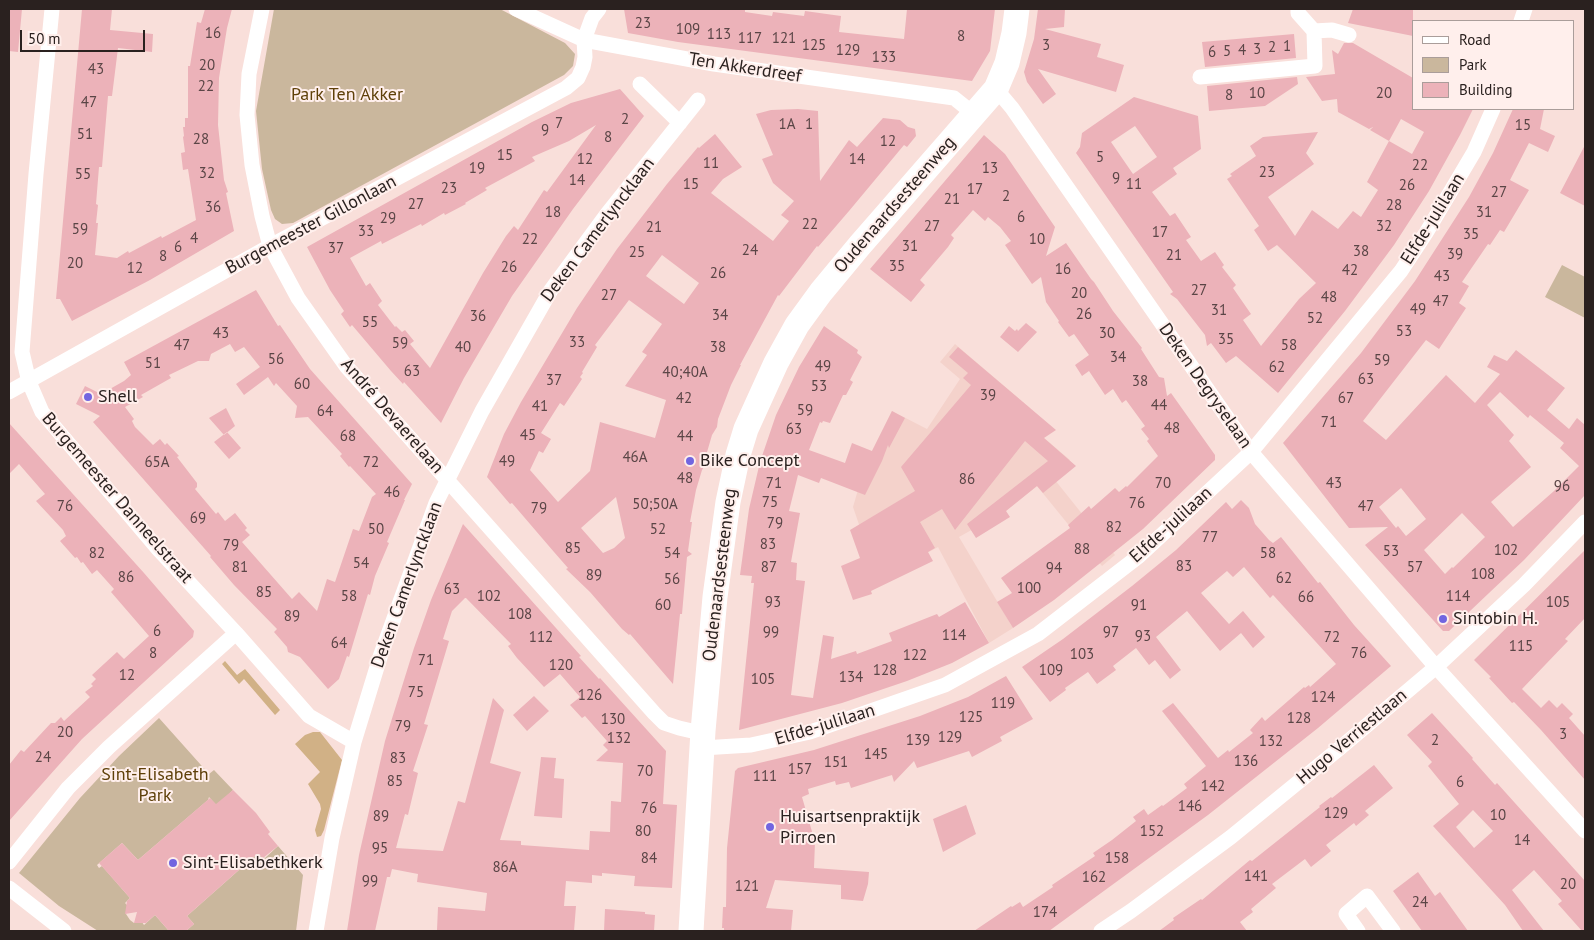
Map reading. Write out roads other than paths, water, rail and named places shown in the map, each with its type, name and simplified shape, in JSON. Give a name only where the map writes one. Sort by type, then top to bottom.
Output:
[{"type":"main road","name":"Oudenaardsesteenweg","points":[[691,931],[703,739],[714,607],[726,511],[746,429],[756,402],[797,325],[821,292],[996,89],[1007,63],[1017,9]]},
{"type":"street","name":"Burgemeester Danneelstraat","points":[[52,9],[36,174],[22,352],[29,382],[42,412],[158,549],[310,716],[354,742]]},
{"type":"street","name":"André Devaerelaan","points":[[262,9],[249,74],[247,115],[252,165],[270,246],[298,298],[346,366],[654,713],[664,722],[692,731],[703,739]]},
{"type":"street","name":"Ten Akkerdreef","points":[[516,9],[584,40],[714,64],[954,98],[974,114]]},
{"type":"street","points":[[584,40],[592,18],[599,9]]},
{"type":"street","points":[[1200,77],[1315,66],[1314,31],[1298,14],[1298,9]]},
{"type":"street","points":[[1314,31],[1332,30],[1349,35]]},
{"type":"street","name":"Burgemeester Gillonlaan","points":[[9,392],[270,246],[566,88],[578,78],[584,67],[584,40]]},
{"type":"street","points":[[640,84],[680,124]]},
{"type":"street","name":"Deken Degryselaan","points":[[996,89],[1012,108],[1251,452],[1436,667],[1585,831]]},
{"type":"street","name":"Deken Camerlyncklaan","points":[[316,931],[332,838],[354,742],[380,654],[436,503],[482,411],[551,290],[622,193],[698,100]]},
{"type":"street","name":"Elfde-julilaan","points":[[703,739],[751,745],[810,732],[945,685],[1038,634],[1139,556],[1251,452],[1401,270],[1426,233],[1474,152],[1493,110]]},
{"type":"street","name":"Hugo Verriestlaan","points":[[1101,931],[1231,837],[1436,667],[1524,585],[1585,522]]},
{"type":"street","points":[[9,862],[68,788],[110,747],[236,633]]},
{"type":"street","points":[[9,888],[64,931]]},
{"type":"street","points":[[1358,931],[1346,914],[1367,896],[1393,931]]},
{"type":"place","name":"Shell","points":[[88,397]]},
{"type":"place","name":"Bike Concept","points":[[690,461]]},
{"type":"place","name":"Sintobin H.","points":[[1443,619]]},
{"type":"place","name":"Huisartsenpraktijk Pirroen","points":[[770,827]]},
{"type":"place","name":"Sint-Elisabethkerk","points":[[173,863]]},
{"type":"park label","name":"Park Ten Akker","points":[[347,95]]},
{"type":"park label","name":"Sint-Elisabeth Park","points":[[155,785]]}]
